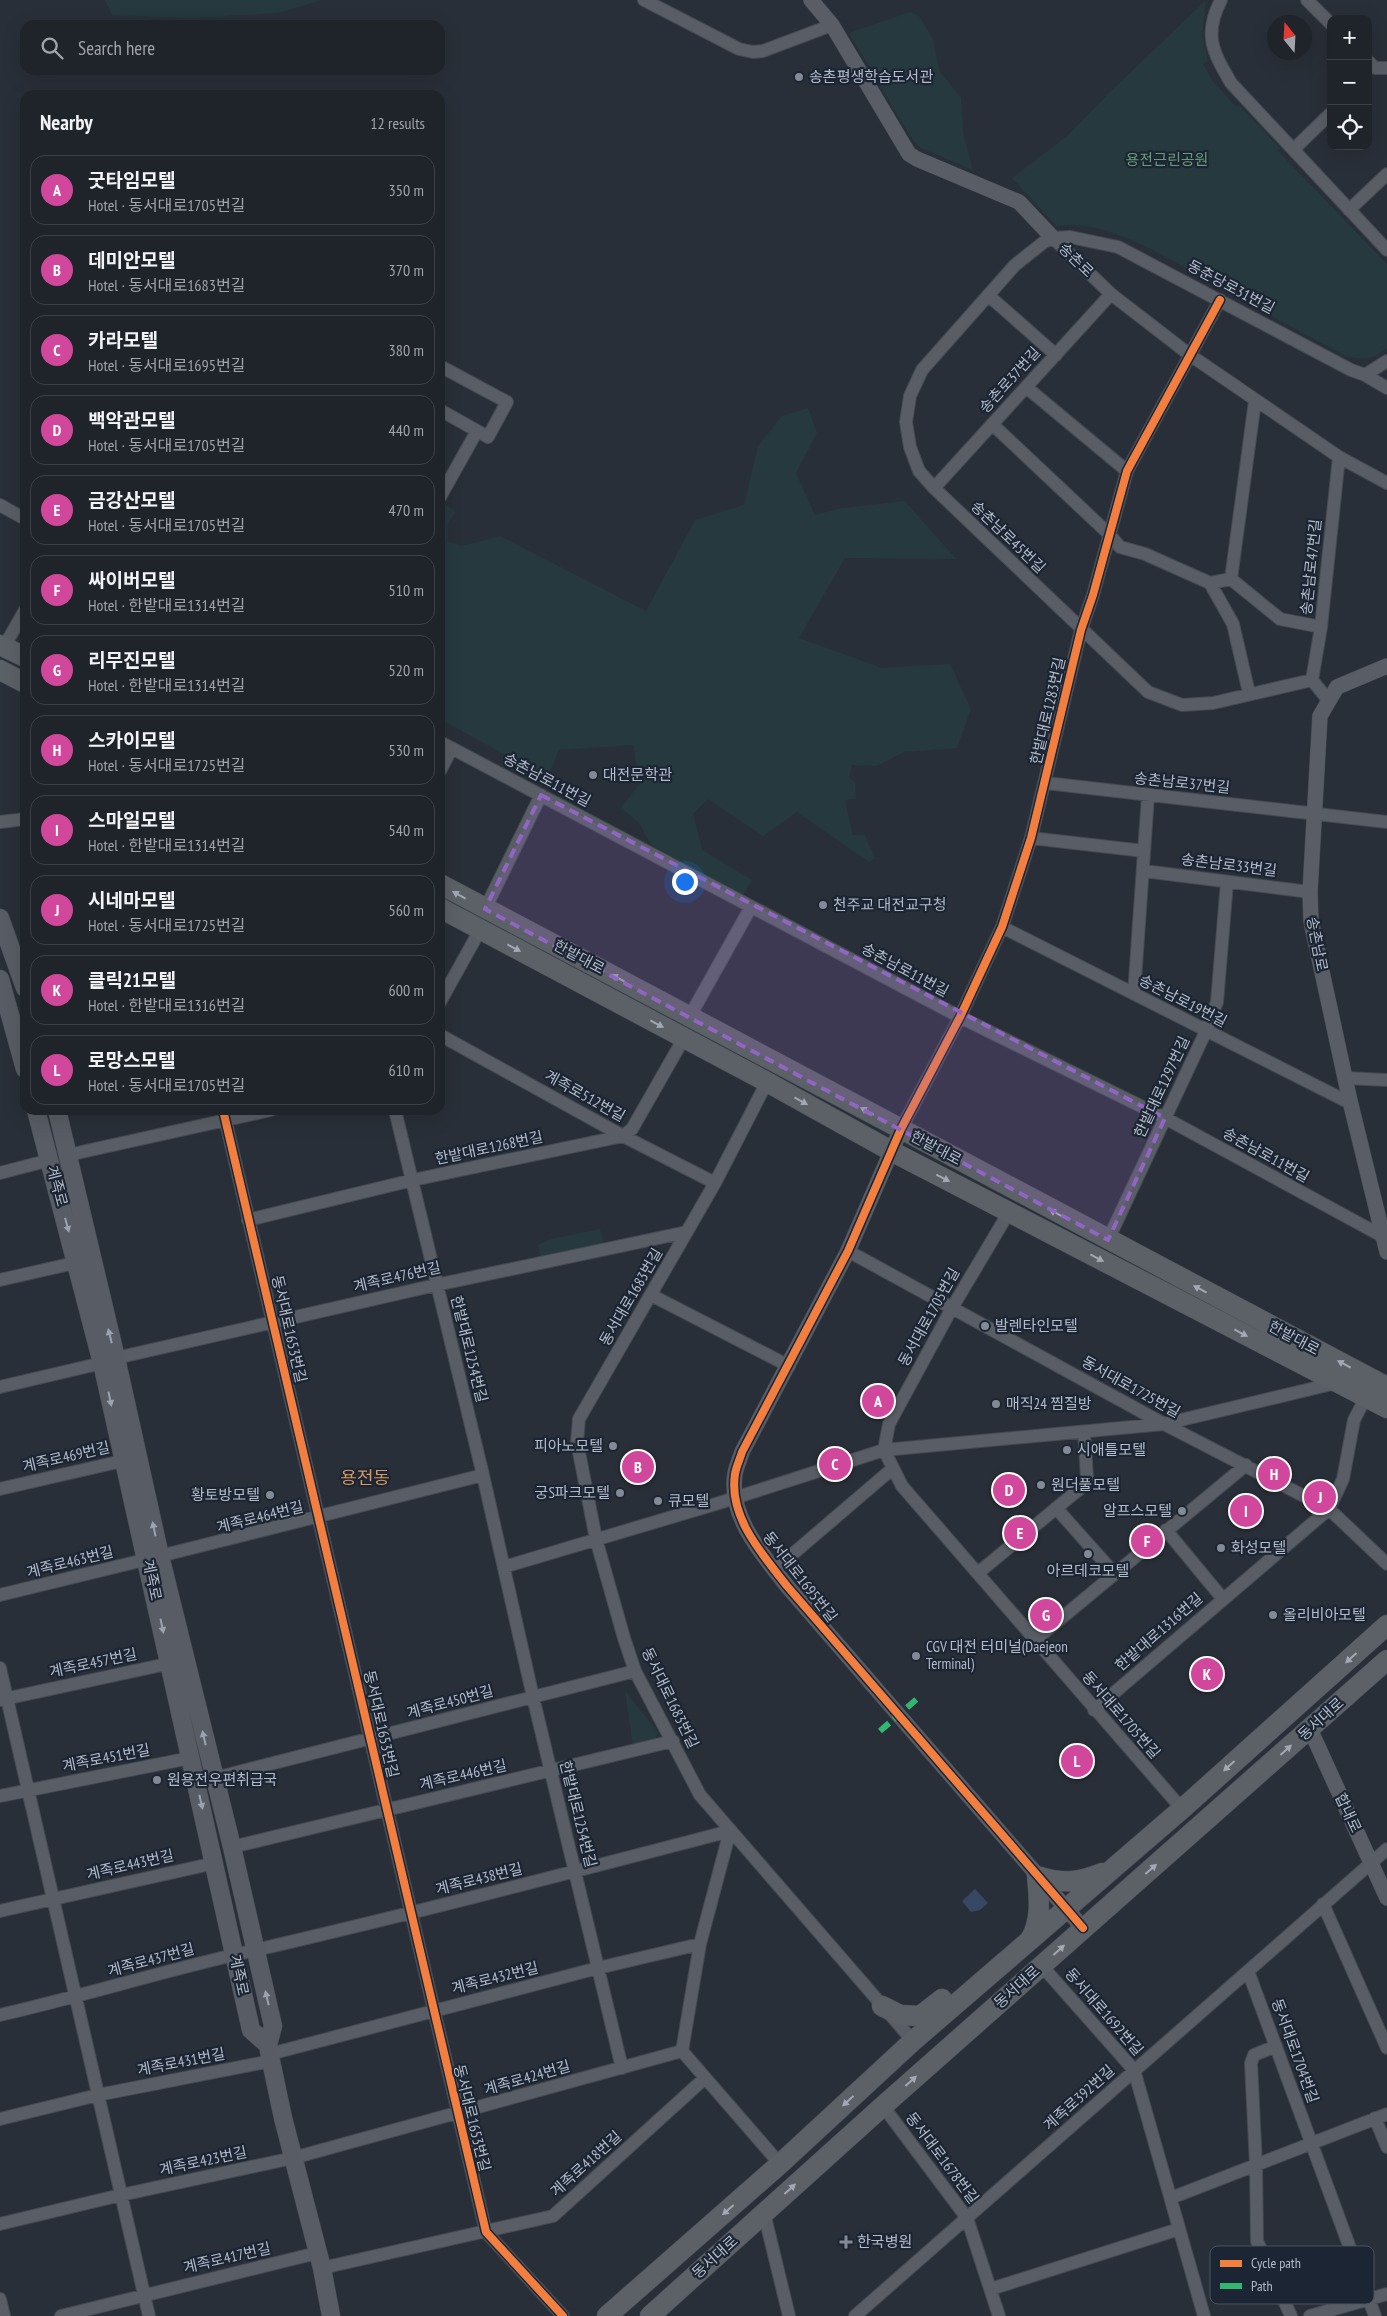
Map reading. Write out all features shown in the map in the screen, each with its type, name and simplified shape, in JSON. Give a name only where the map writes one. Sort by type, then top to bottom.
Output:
[{"type":"main road","points":[[2,646],[20,655]]},
{"type":"main road","points":[[0,670],[20,680]]},
{"type":"main road","name":"한밭대로","points":[[445,887],[1387,1387]]},
{"type":"main road","name":"한밭대로","points":[[445,911],[767,1082],[893,1152],[1387,1408]]},
{"type":"main road","points":[[0,918],[20,970]]},
{"type":"main road","points":[[0,979],[20,1051]]},
{"type":"main road","name":"계족로","points":[[37,1115],[50,1160],[84,1261],[109,1361],[177,1661],[190,1758],[251,2030],[270,2053]]},
{"type":"main road","name":"계족로","points":[[58,1115],[68,1155],[84,1261]]},
{"type":"main road","name":"동서대로","points":[[607,2316],[780,2164],[913,2041],[1182,1809],[1387,1625]]},
{"type":"main road","name":"동서대로","points":[[650,2316],[1041,1965],[1387,1660]]},
{"type":"main road","name":"계족로","points":[[177,1661],[215,1778],[232,1847],[273,2026],[270,2053],[331,2316]]},
{"type":"main road","points":[[1029,1941],[1035,1932],[1040,1906],[1037,1876],[1070,1882],[1083,1881],[1113,1869]]},
{"type":"main road","points":[[882,2006],[900,2015],[920,2016],[965,1984],[980,1984]]},
{"type":"street","points":[[644,0],[732,46],[753,52],[763,51],[832,25]]},
{"type":"street","name":"송촌로","points":[[811,0],[832,25],[909,154],[1018,202],[1111,294],[1190,355],[1339,457],[1387,483]]},
{"type":"street","points":[[1221,0],[1210,32],[1217,59],[1231,83],[1387,250]]},
{"type":"street","points":[[1307,0],[1327,20]]},
{"type":"street","points":[[1294,149],[1327,116]]},
{"type":"street","points":[[1349,210],[1387,174]]},
{"type":"street","name":"동춘당로31번길","points":[[1053,238],[1070,237],[1118,247],[1351,370],[1365,374],[1387,388]]},
{"type":"street","name":"송촌남로45번길","points":[[1053,238],[1044,242],[1015,265],[922,370],[910,396],[906,422],[910,447],[919,471],[934,488],[1081,630],[1148,692],[1182,704],[1213,703],[1312,680]]},
{"type":"street","name":"송촌로37번길","points":[[934,488],[1111,294]]},
{"type":"street","points":[[988,295],[1056,355]]},
{"type":"street","name":"한밭대로1283번길","points":[[901,1129],[960,1017],[1002,927],[1031,838],[1046,783],[1081,630],[1127,471],[1220,300]]},
{"type":"street","points":[[1365,374],[1387,361]]},
{"type":"street","points":[[445,369],[507,402],[488,436],[445,413]]},
{"type":"street","points":[[1026,387],[1127,471]]},
{"type":"street","points":[[1231,579],[1255,401]]},
{"type":"street","points":[[992,424],[1110,535],[1120,547],[1145,554],[1210,583],[1231,579]]},
{"type":"street","points":[[445,477],[477,431]]},
{"type":"street","name":"송촌남로47번길","points":[[1312,680],[1321,627],[1339,457]]},
{"type":"street","points":[[0,505],[20,516]]},
{"type":"street","points":[[1231,579],[1280,619],[1321,627]]},
{"type":"street","points":[[1210,583],[1233,624],[1249,694]]},
{"type":"street","points":[[2,646],[20,618]]},
{"type":"street","name":"송촌남로","points":[[1385,1244],[1350,1101],[1311,921],[1310,892],[1316,814],[1320,716],[1337,687],[1387,666]]},
{"type":"street","points":[[1312,680],[1328,701]]},
{"type":"street","name":"송촌남로11번길","points":[[445,744],[960,1017],[1165,1118],[1385,1244]]},
{"type":"street","points":[[445,761],[452,748]]},
{"type":"street","name":"송촌남로37번길","points":[[1046,783],[1387,822]]},
{"type":"street","points":[[485,909],[542,796]]},
{"type":"street","points":[[1134,994],[1148,796]]},
{"type":"street","points":[[0,822],[20,820]]},
{"type":"street","points":[[1031,838],[1144,851]]},
{"type":"street","name":"송촌남로33번길","points":[[1144,871],[1310,892]]},
{"type":"street","name":"한밭대로1297번길","points":[[1108,1240],[1206,1031],[1217,1002],[1227,882]]},
{"type":"street","points":[[690,1016],[751,907]]},
{"type":"street","name":"송촌남로19번길","points":[[1002,927],[1206,1031],[1344,1100],[1350,1101]]},
{"type":"street","points":[[445,993],[480,930]]},
{"type":"street","name":"계족로512번길","points":[[445,1037],[624,1136],[715,1183]]},
{"type":"street","points":[[624,1136],[632,1129],[684,1038]]},
{"type":"street","points":[[1345,1078],[1387,1080]]},
{"type":"street","name":"동서대로1683번길","points":[[767,1082],[715,1183],[579,1419],[577,1442],[596,1539],[635,1671],[700,1795],[913,2041]]},
{"type":"street","points":[[68,1155],[224,1115]]},
{"type":"street","name":"동서대로1653번길","points":[[224,1115],[296,1419],[316,1516],[411,1913],[432,2011],[486,2232],[563,2316]]},
{"type":"street","name":"한밭대로1254번길","points":[[396,1115],[483,1475],[532,1697],[622,2068]]},
{"type":"street","name":"동서대로1695번길","points":[[901,1129],[893,1152],[848,1251],[742,1452],[734,1473],[734,1498],[746,1530],[774,1570],[1083,1928]]},
{"type":"street","name":"한밭대로1268번길","points":[[248,1220],[413,1180],[624,1136]]},
{"type":"street","points":[[0,1173],[50,1160]]},
{"type":"street","name":"동서대로1705번길","points":[[1008,1212],[952,1308],[889,1424],[884,1450],[902,1486],[1094,1710],[1182,1809]]},
{"type":"street","name":"계족로476번길","points":[[0,1387],[436,1285],[687,1232]]},
{"type":"street","name":"동서대로1725번길","points":[[848,1251],[1164,1424],[1329,1509],[1387,1564]]},
{"type":"street","points":[[0,1280],[84,1261]]},
{"type":"street","points":[[651,1295],[789,1366]]},
{"type":"street","points":[[504,1567],[734,1498],[884,1450],[1164,1424],[1336,1383]]},
{"type":"street","name":"한밭대로1316번길","points":[[1094,1710],[1329,1509],[1343,1479],[1354,1420],[1366,1398]]},
{"type":"street","points":[[978,1573],[1086,1481],[1084,1432]]},
{"type":"street","name":"계족로469번길","points":[[0,1490],[131,1459]]},
{"type":"street","points":[[1035,1640],[1246,1465]]},
{"type":"street","points":[[774,1570],[892,1469]]},
{"type":"street","name":"계족로464번길","points":[[154,1557],[483,1475]]},
{"type":"street","points":[[1056,1508],[1114,1573]]},
{"type":"street","name":"한밭대로1316번길","points":[[1166,1530],[1223,1599]]},
{"type":"street","name":"계족로463번길","points":[[0,1595],[154,1557]]},
{"type":"street","name":"계족로457번길","points":[[4,1699],[177,1661]]},
{"type":"street","points":[[0,1668],[4,1699],[28,1790],[149,2316]]},
{"type":"street","name":"계족로450번길","points":[[215,1778],[635,1671]]},
{"type":"street","name":"합내로","points":[[1310,1729],[1387,1898]]},
{"type":"street","name":"계족로446번길","points":[[232,1847],[673,1741]]},
{"type":"street","name":"계족로451번길","points":[[0,1796],[190,1758]]},
{"type":"street","points":[[730,1831],[700,1944],[682,2051],[780,2164]]},
{"type":"street","name":"계족로438번길","points":[[234,1955],[411,1913],[730,1831]]},
{"type":"street","name":"계족로392번길","points":[[855,2316],[1387,1848]]},
{"type":"street","name":"계족로443번길","points":[[0,1911],[215,1863]]},
{"type":"street","points":[[1323,1904],[1387,2048]]},
{"type":"street","name":"계족로432번길","points":[[270,2053],[598,1968],[700,1944]]},
{"type":"street","name":"계족로437번길","points":[[0,2015],[234,1955]]},
{"type":"street","name":"동서대로1692번길","points":[[1041,1965],[1134,2070],[1204,2316]]},
{"type":"street","name":"동서대로1704번길","points":[[1248,1971],[1349,2246]]},
{"type":"street","points":[[1259,2246],[1257,2242],[1256,2165],[1251,2063],[1254,2055],[1276,2046]]},
{"type":"street","name":"계족로424번길","points":[[293,2158],[682,2051]]},
{"type":"street","name":"계족로431번길","points":[[0,2119],[270,2053]]},
{"type":"street","name":"계족로418번길","points":[[319,2260],[486,2232],[553,2216],[705,2078]]},
{"type":"street","name":"동서대로1678번길","points":[[883,2106],[967,2218],[992,2289],[999,2316]]},
{"type":"street","points":[[1170,2198],[1387,2114]]},
{"type":"street","points":[[1374,2118],[1387,2147]]},
{"type":"street","name":"계족로423번길","points":[[0,2224],[121,2195],[293,2158]]},
{"type":"street","points":[[764,2213],[789,2316]]},
{"type":"street","points":[[992,2289],[1179,2228]]},
{"type":"street","name":"계족로417번길","points":[[61,2316],[144,2294],[319,2260]]},
{"type":"street","points":[[1374,2298],[1387,2294]]},
{"type":"street","points":[[0,2299],[4,2316]]},
{"type":"street","points":[[1285,2304],[1291,2316]]},
{"type":"street","points":[[1310,2316],[1352,2304]]},
{"type":"street","name":"동서대로1704번길","points":[[1371,2304],[1375,2316]]},
{"type":"highlighted area","points":[[541,795],[1165,1118],[1108,1240],[485,909]]},
{"type":"green space","points":[[105,0],[321,0],[279,13],[191,18],[112,15]]},
{"type":"green space","name":"용전근린공원","points":[[1206,0],[1202,36],[1208,61],[1203,64],[1212,80],[1236,107],[1239,105],[1280,148],[1278,151],[1387,264],[1387,348],[1378,355],[1368,358],[1346,356],[1163,255],[1119,235],[1076,225],[1056,226],[1012,178],[1066,137]]},
{"type":"green space","points":[[910,12],[919,16],[933,39],[939,70],[961,98],[963,133],[973,170],[921,148],[913,141],[849,33]]},
{"type":"green space","points":[[808,408],[817,433],[796,473],[815,515],[842,508],[905,501],[956,559],[845,558],[799,638],[882,668],[950,664],[971,709],[957,748],[904,752],[877,766],[852,765],[849,778],[855,781],[856,799],[845,800],[853,835],[865,835],[875,858],[869,862],[797,812],[763,836],[708,799],[693,814],[702,850],[752,880],[743,895],[651,845],[639,823],[621,808],[640,783],[633,745],[559,750],[547,778],[445,722],[445,505],[456,511],[448,523],[447,541],[462,546],[500,536],[646,611],[695,520],[744,505],[758,446],[782,416]]},
{"type":"green space","points":[[600,1229],[606,1251],[542,1263],[538,1245],[551,1239]]},
{"type":"green space","points":[[625,1691],[658,1732],[655,1743],[633,1746]]},
{"type":"water","points":[[975,1889],[988,1903],[980,1910],[971,1912],[962,1901]]},
{"type":"marked path","points":[[880,1731],[918,1698]]},
{"type":"cycle path","points":[[1083,1928],[787,1586],[749,1535],[742,1520],[734,1490],[735,1474],[742,1452],[848,1251],[901,1129],[960,1017],[1002,927],[1031,838],[1081,630],[1093,595],[1127,471],[1220,300]]},
{"type":"cycle path","points":[[224,1115],[486,2232],[563,2316]]},
{"type":"place","name":"송촌평생학습도서관","points":[[799,77]]},
{"type":"place","name":"대전문학관","points":[[593,775]]},
{"type":"place","name":"천주교 대전교구청","points":[[823,905]]},
{"type":"place","name":"발렌타인모텔","points":[[985,1326]]},
{"type":"place","name":"굿타임모텔","points":[[878,1401]]},
{"type":"place","name":"매직24 찜질방","points":[[996,1404]]},
{"type":"place","name":"피아노모텔","points":[[613,1446]]},
{"type":"place","name":"시애틀모텔","points":[[1067,1450]]},
{"type":"place","name":"카라모텔","points":[[835,1464]]},
{"type":"place","name":"데미안모텔","points":[[638,1467]]},
{"type":"place","name":"스카이모텔","points":[[1274,1474]]},
{"type":"place","name":"원더풀모텔","points":[[1041,1485]]},
{"type":"place","name":"백악관모텔","points":[[1009,1490]]},
{"type":"place","name":"궁S파크모텔","points":[[620,1493]]},
{"type":"place","name":"황토방모텔","points":[[270,1495]]},
{"type":"place","name":"시네마모텔","points":[[1320,1497]]},
{"type":"place","name":"큐모텔","points":[[658,1501]]},
{"type":"place","name":"알프스모텔","points":[[1182,1511]]},
{"type":"place","name":"스마일모텔","points":[[1246,1511]]},
{"type":"place","name":"금강산모텔","points":[[1020,1533]]},
{"type":"place","name":"싸이버모텔","points":[[1147,1541]]},
{"type":"place","name":"화성모텔","points":[[1221,1548]]},
{"type":"place","name":"아르데코모텔","points":[[1088,1554]]},
{"type":"place","name":"리무진모텔","points":[[1046,1615]]},
{"type":"place","name":"올리비아모텔","points":[[1273,1615]]},
{"type":"place","name":"CGV 대전 터미널(Daejeon Terminal)","points":[[916,1656]]},
{"type":"place","name":"클릭21모텔","points":[[1207,1674]]},
{"type":"place","name":"로망스모텔","points":[[1077,1761]]},
{"type":"place","name":"원용전우편취급국","points":[[157,1780]]},
{"type":"place","name":"한국병원","points":[[846,2242]]},
{"type":"district","name":"용전동","points":[[365,1478]]}]
